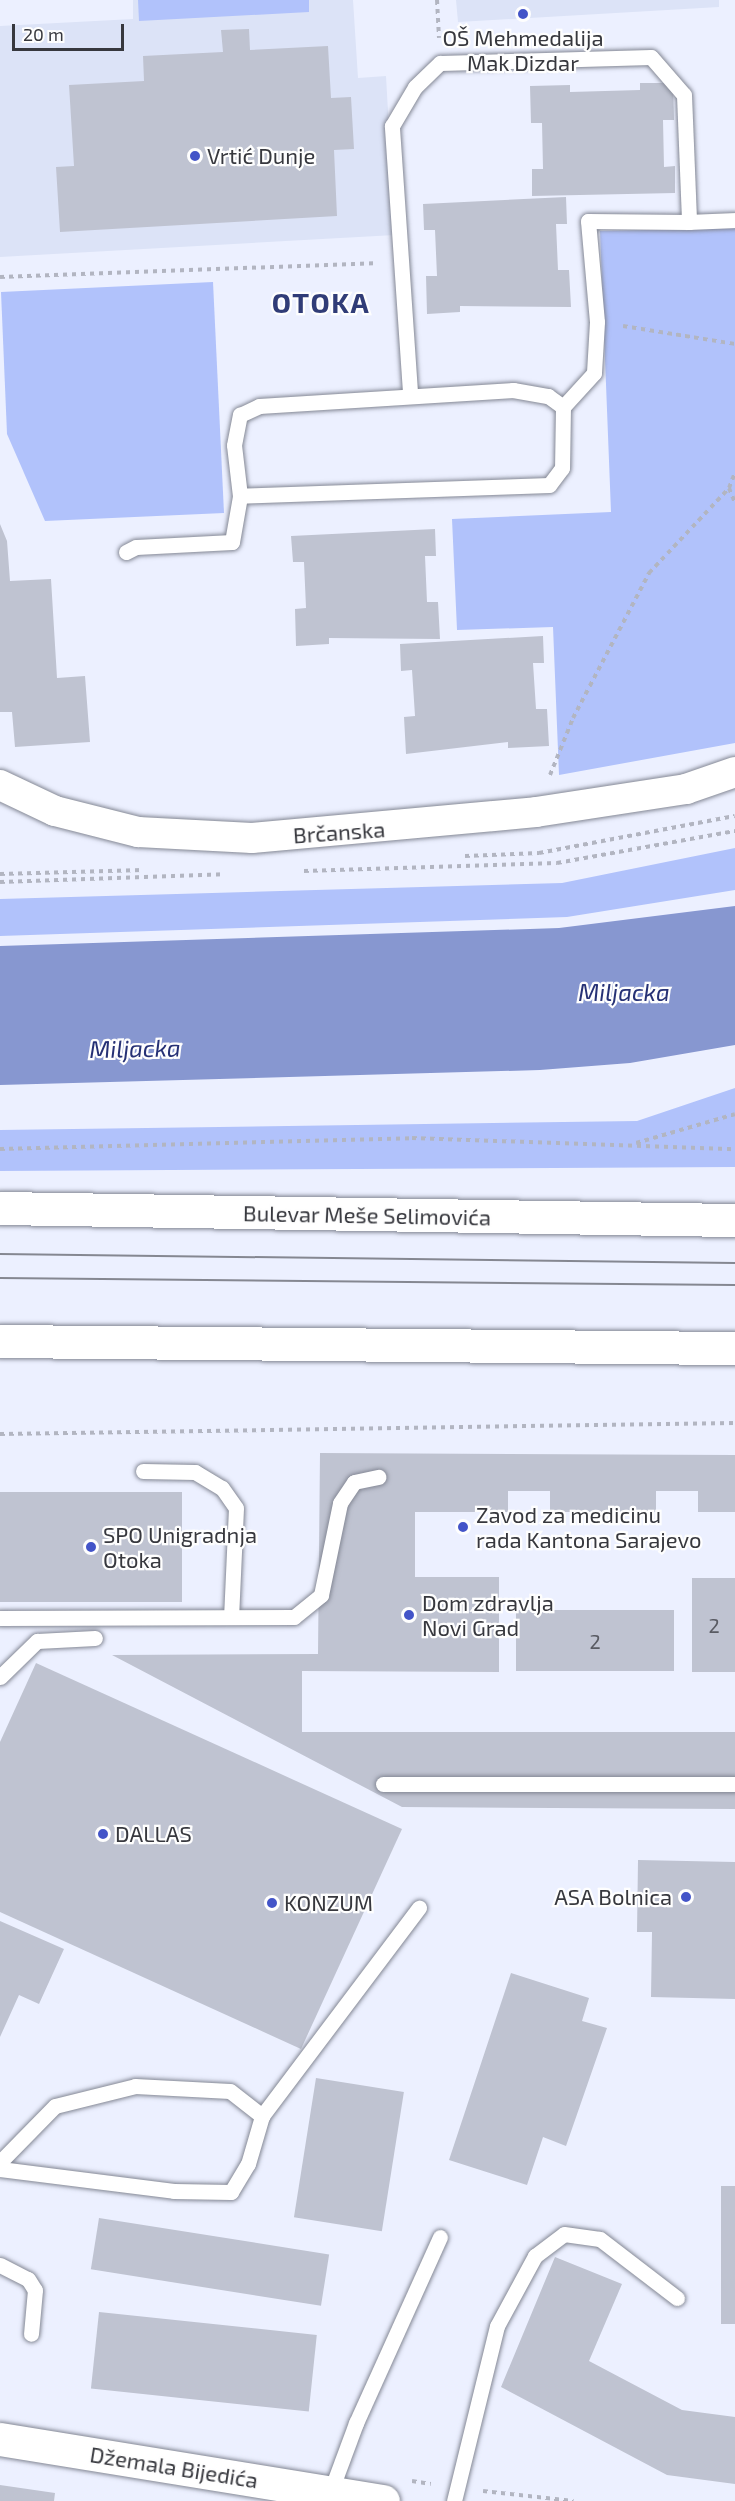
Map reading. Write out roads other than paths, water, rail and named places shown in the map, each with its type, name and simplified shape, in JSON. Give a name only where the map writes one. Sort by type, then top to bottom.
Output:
[{"type":"main road","name":"Bulevar Meše Selimovića","points":[[0,1208],[735,1220]]},
{"type":"main road","points":[[0,1341],[735,1348]]},
{"type":"main road","name":"Džemala Bijedića","points":[[0,2439],[329,2497],[383,2501]]},
{"type":"street","name":"Brčanska","points":[[0,785],[55,811],[167,837],[252,838],[536,812],[686,789],[735,772]]},
{"type":"lane","points":[[410,392],[392,126],[414,87],[440,63],[651,57],[684,95],[689,222]]},
{"type":"lane","points":[[240,496],[549,485],[562,468],[563,407],[594,373],[597,322],[588,221],[735,220]]},
{"type":"lane","points":[[126,552],[136,547],[232,542],[240,496],[234,445],[240,414],[259,406],[410,392],[513,390],[548,396],[563,407]]},
{"type":"lane","points":[[143,1471],[195,1472],[222,1488],[236,1508],[231,1617]]},
{"type":"lane","points":[[0,1618],[294,1617],[321,1595],[340,1503],[354,1482],[378,1477]]},
{"type":"lane","points":[[0,1677],[37,1641],[95,1638]]},
{"type":"lane","points":[[383,1784],[735,1784]]},
{"type":"lane","points":[[0,2169],[174,2191],[231,2192],[248,2164],[262,2116],[419,1908]]},
{"type":"lane","points":[[0,2162],[56,2106],[135,2086],[230,2091],[262,2116]]},
{"type":"lane","points":[[454,2501],[497,2326],[535,2256],[564,2234],[600,2239],[677,2298]]},
{"type":"lane","points":[[329,2497],[356,2423],[440,2237]]},
{"type":"lane","points":[[0,2265],[28,2279],[35,2290],[31,2334]]},
{"type":"water","name":"Miljacka","points":[[735,906],[735,1045],[630,1063],[540,1070],[0,1085],[0,946],[559,928]]},
{"type":"tram line","points":[[0,1254],[735,1263]]},
{"type":"tram line","points":[[0,1278],[735,1285]]},
{"type":"place","name":"OŠ Mehmedalija Mak Dizdar","points":[[523,14]]},
{"type":"place","name":"Vrtić Dunje","points":[[195,156]]},
{"type":"place","name":"Zavod za medicinu rada Kantona Sarajevo","points":[[463,1527]]},
{"type":"place","name":"SPO Unigradnja Otoka","points":[[91,1547]]},
{"type":"place","name":"Dom zdravlja Novi Grad","points":[[409,1615]]},
{"type":"place","name":"DALLAS","points":[[103,1834]]},
{"type":"place","name":"ASA Bolnica","points":[[686,1897]]},
{"type":"place","name":"KONZUM","points":[[272,1903]]},
{"type":"district","name":"OTOKA","points":[[321,302]]}]
